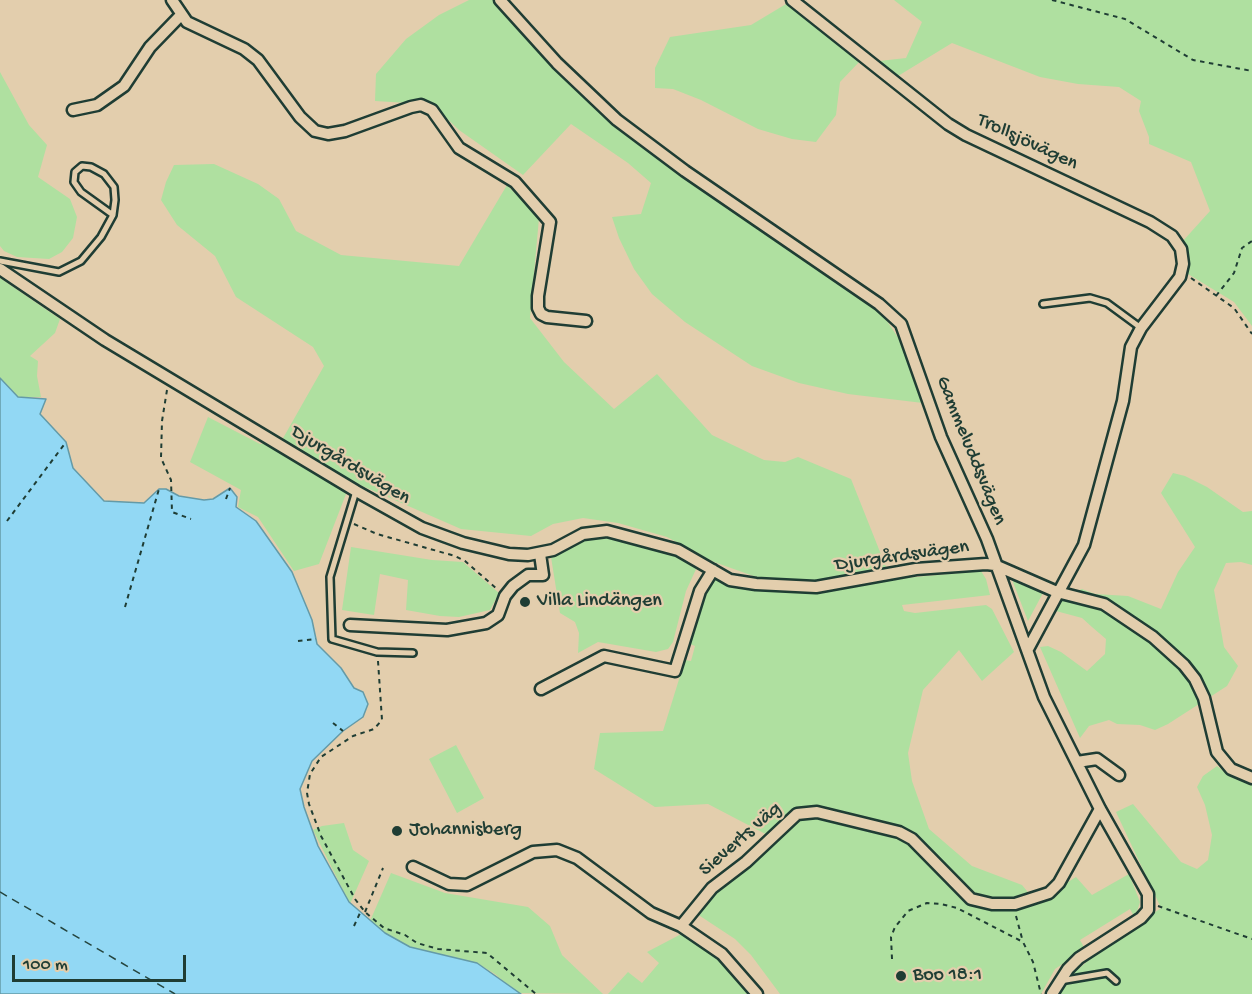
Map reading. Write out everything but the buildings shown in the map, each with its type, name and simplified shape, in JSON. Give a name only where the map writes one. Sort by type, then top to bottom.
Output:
[{"type":"street","points":[[172,0],[180,16],[187,22],[251,54],[267,70],[300,117],[315,130],[327,134],[345,131],[421,105],[432,110],[459,148],[515,182],[550,222],[538,296],[538,308],[541,314],[547,317],[586,321]]},
{"type":"street","name":"Gammeluddsvägen","points":[[500,0],[557,63],[617,120],[685,171],[879,304],[901,324],[941,437],[987,539],[1044,697],[1100,809],[1148,894],[1150,903]]},
{"type":"street","name":"Trollsjövägen","points":[[792,0],[926,107],[966,135],[1128,211],[1172,236],[1180,249],[1183,264],[1181,272]]},
{"type":"street","points":[[73,110],[97,105],[127,89],[150,47],[180,16]]},
{"type":"street","name":"Djurgårdsvägen","points":[[0,268],[105,340],[356,491],[441,536],[509,554],[540,554],[583,534],[607,531],[678,550],[730,580],[742,583],[816,587],[916,569],[995,565],[1057,592],[1113,609],[1153,637],[1195,679],[1204,698],[1217,752],[1231,769],[1252,778]]},
{"type":"street","points":[[1028,649],[1057,592],[1075,567],[1084,545],[1123,401],[1131,347],[1141,328],[1172,288],[1181,272]]},
{"type":"street","points":[[350,625],[412,630],[471,627],[486,623],[498,615],[505,596],[522,579],[543,575],[540,554]]},
{"type":"street","points":[[541,689],[604,656],[675,671],[700,591],[713,570]]},
{"type":"street","points":[[1077,762],[1097,759],[1119,775]]},
{"type":"street","name":"Sieverts väg","points":[[681,926],[712,888],[746,861],[797,814],[805,812],[899,832],[912,839],[971,899],[992,904],[1015,904],[1049,893],[1059,883],[1100,809]]},
{"type":"street","points":[[413,867],[449,884],[467,885],[533,852],[557,850],[577,858],[651,914],[681,926],[722,954],[757,994]]},
{"type":"street","points":[[1052,994],[1059,981],[1079,957],[1141,918],[1150,903]]},
{"type":"lane","points":[[0,261],[43,271],[59,272],[81,261],[101,237],[113,215],[114,187],[104,174],[91,167],[82,166],[75,172],[75,182],[81,192],[113,215]]},
{"type":"lane","points":[[1043,304],[1090,298],[1107,303],[1141,328]]},
{"type":"lane","points":[[356,491],[330,577],[332,639],[377,652],[413,652]]},
{"type":"lane","points":[[1059,981],[1107,972],[1116,981]]},
{"type":"path","points":[[1052,0],[1125,19],[1193,60],[1252,70]]},
{"type":"path","points":[[1216,296],[1234,273],[1242,248],[1252,241]]},
{"type":"path","points":[[1181,272],[1234,308],[1252,334]]},
{"type":"path","points":[[167,390],[160,458],[171,480],[172,512],[191,519]]},
{"type":"path","points":[[8,521],[66,442]]},
{"type":"path","points":[[226,499],[230,488]]},
{"type":"path","points":[[125,607],[159,489]]},
{"type":"path","points":[[348,518],[367,530],[443,551],[465,561],[505,596]]},
{"type":"path","points":[[298,640],[316,639]]},
{"type":"path","points":[[377,652],[382,720],[374,729],[353,736],[321,757],[310,774],[307,793],[321,836],[355,899],[365,912],[384,928],[417,943],[438,949],[487,953],[536,994]]},
{"type":"path","points":[[333,723],[343,731]]},
{"type":"path","points":[[365,912],[383,868]]},
{"type":"path","points":[[892,959],[890,947],[894,927],[908,911],[927,903],[957,908],[1023,942]]},
{"type":"path","points":[[1150,903],[1252,939]]},
{"type":"path","points":[[1015,904],[1023,942],[1032,962],[1041,994]]},
{"type":"path","points":[[354,926],[360,913]]},
{"type":"green space","points":[[469,0],[495,0],[557,70],[601,112],[656,157],[879,309],[901,342],[923,403],[848,394],[799,383],[752,366],[685,322],[652,294],[634,269],[612,217],[641,214],[651,183],[628,163],[571,124],[523,175],[459,130],[437,109],[424,104],[375,101],[376,74],[406,39],[439,15]]},
{"type":"green space","points":[[894,0],[1252,0],[1252,326],[1234,302],[1188,274],[1182,242],[1210,211],[1191,162],[1149,144],[1149,137],[1139,111],[1141,101],[1119,87],[1078,84],[1040,77],[952,43],[898,76],[879,61],[906,58],[922,22]]},
{"type":"green space","points":[[786,4],[861,60],[840,82],[836,115],[816,142],[792,139],[758,129],[701,100],[673,89],[655,88],[655,68],[670,37],[751,25]]},
{"type":"green space","points":[[0,72],[29,125],[47,145],[38,177],[70,199],[77,217],[73,238],[62,252],[49,259],[17,257],[4,251],[0,246]]},
{"type":"green space","points":[[214,164],[258,184],[279,199],[296,231],[341,255],[459,266],[507,185],[539,218],[530,318],[564,362],[614,409],[657,374],[712,435],[764,460],[785,462],[798,457],[851,479],[886,567],[826,582],[759,578],[714,562],[667,537],[618,523],[583,518],[553,524],[531,536],[461,529],[351,481],[319,564],[294,571],[258,517],[238,507],[241,490],[190,462],[208,417],[260,444],[282,440],[324,366],[313,347],[236,297],[215,256],[177,225],[161,200],[174,165]]},
{"type":"green space","points":[[0,278],[60,319],[55,333],[30,356],[38,361],[37,376],[41,397],[18,397],[0,378]]},
{"type":"green space","points":[[1173,473],[1207,487],[1243,512],[1252,511],[1252,565],[1241,562],[1226,563],[1214,590],[1224,647],[1238,666],[1227,686],[1155,730],[1140,725],[1117,724],[1109,720],[1089,726],[1080,738],[1040,647],[1048,646],[1061,652],[1087,671],[1105,654],[1106,639],[1082,618],[1056,611],[1062,597],[1082,589],[1095,594],[1128,596],[1161,609],[1178,572],[1195,547],[1161,493]]},
{"type":"green space","points":[[591,535],[603,535],[677,554],[692,561],[697,567],[686,591],[673,642],[668,649],[656,652],[598,642],[578,653],[579,633],[575,622],[560,613],[551,557]]},
{"type":"green space","points":[[351,547],[432,560],[463,562],[499,593],[490,610],[459,617],[440,616],[406,610],[408,580],[380,574],[374,615],[342,610]]},
{"type":"green space","points":[[981,571],[986,579],[990,595],[902,605],[904,611],[915,613],[986,605],[992,609],[1014,652],[982,681],[959,650],[923,690],[908,753],[912,781],[929,829],[972,866],[1022,885],[1036,902],[1076,877],[1092,895],[1129,874],[1140,902],[1135,918],[1130,909],[1080,940],[1085,949],[1055,969],[1041,994],[780,994],[751,955],[735,939],[697,914],[713,893],[775,839],[708,804],[655,807],[594,769],[600,733],[663,731],[685,660],[691,661],[695,646],[690,644],[705,586],[714,575],[736,586],[761,590],[826,591],[894,579]]},
{"type":"green space","points":[[1011,577],[1044,591],[1028,621]]},
{"type":"green space","points":[[456,745],[484,798],[457,813],[429,759]]},
{"type":"green space","points":[[1217,766],[1231,777],[1252,783],[1252,994],[1057,994],[1068,978],[1098,952],[1161,908],[1116,812],[1133,804],[1181,862],[1197,869],[1208,860],[1212,835],[1205,805],[1197,787],[1203,776]]},
{"type":"green space","points":[[344,823],[353,850],[369,861],[350,904],[313,830],[322,826]]},
{"type":"green space","points":[[391,873],[445,893],[528,907],[550,926],[562,955],[603,994],[517,993],[495,974],[477,963],[410,947],[385,933],[370,921]]},
{"type":"green space","points":[[685,932],[722,959],[751,994],[608,994],[628,972],[642,983],[659,963],[647,952]]},
{"type":"water","points":[[0,378],[18,397],[46,399],[40,414],[66,442],[73,468],[104,501],[144,503],[159,489],[166,489],[179,496],[204,500],[213,499],[230,488],[237,497],[236,507],[256,521],[292,572],[312,620],[317,644],[341,668],[354,688],[363,692],[368,704],[363,717],[343,731],[312,761],[300,789],[318,846],[349,902],[385,933],[410,947],[477,963],[521,994],[0,994]]},
{"type":"ferry route","points":[[0,892],[175,994]]},
{"type":"place","name":"Villa Lindängen","points":[[525,602]]},
{"type":"place","name":"Johannisberg","points":[[397,831]]},
{"type":"place","name":"Boo 18:1","points":[[901,976]]}]
